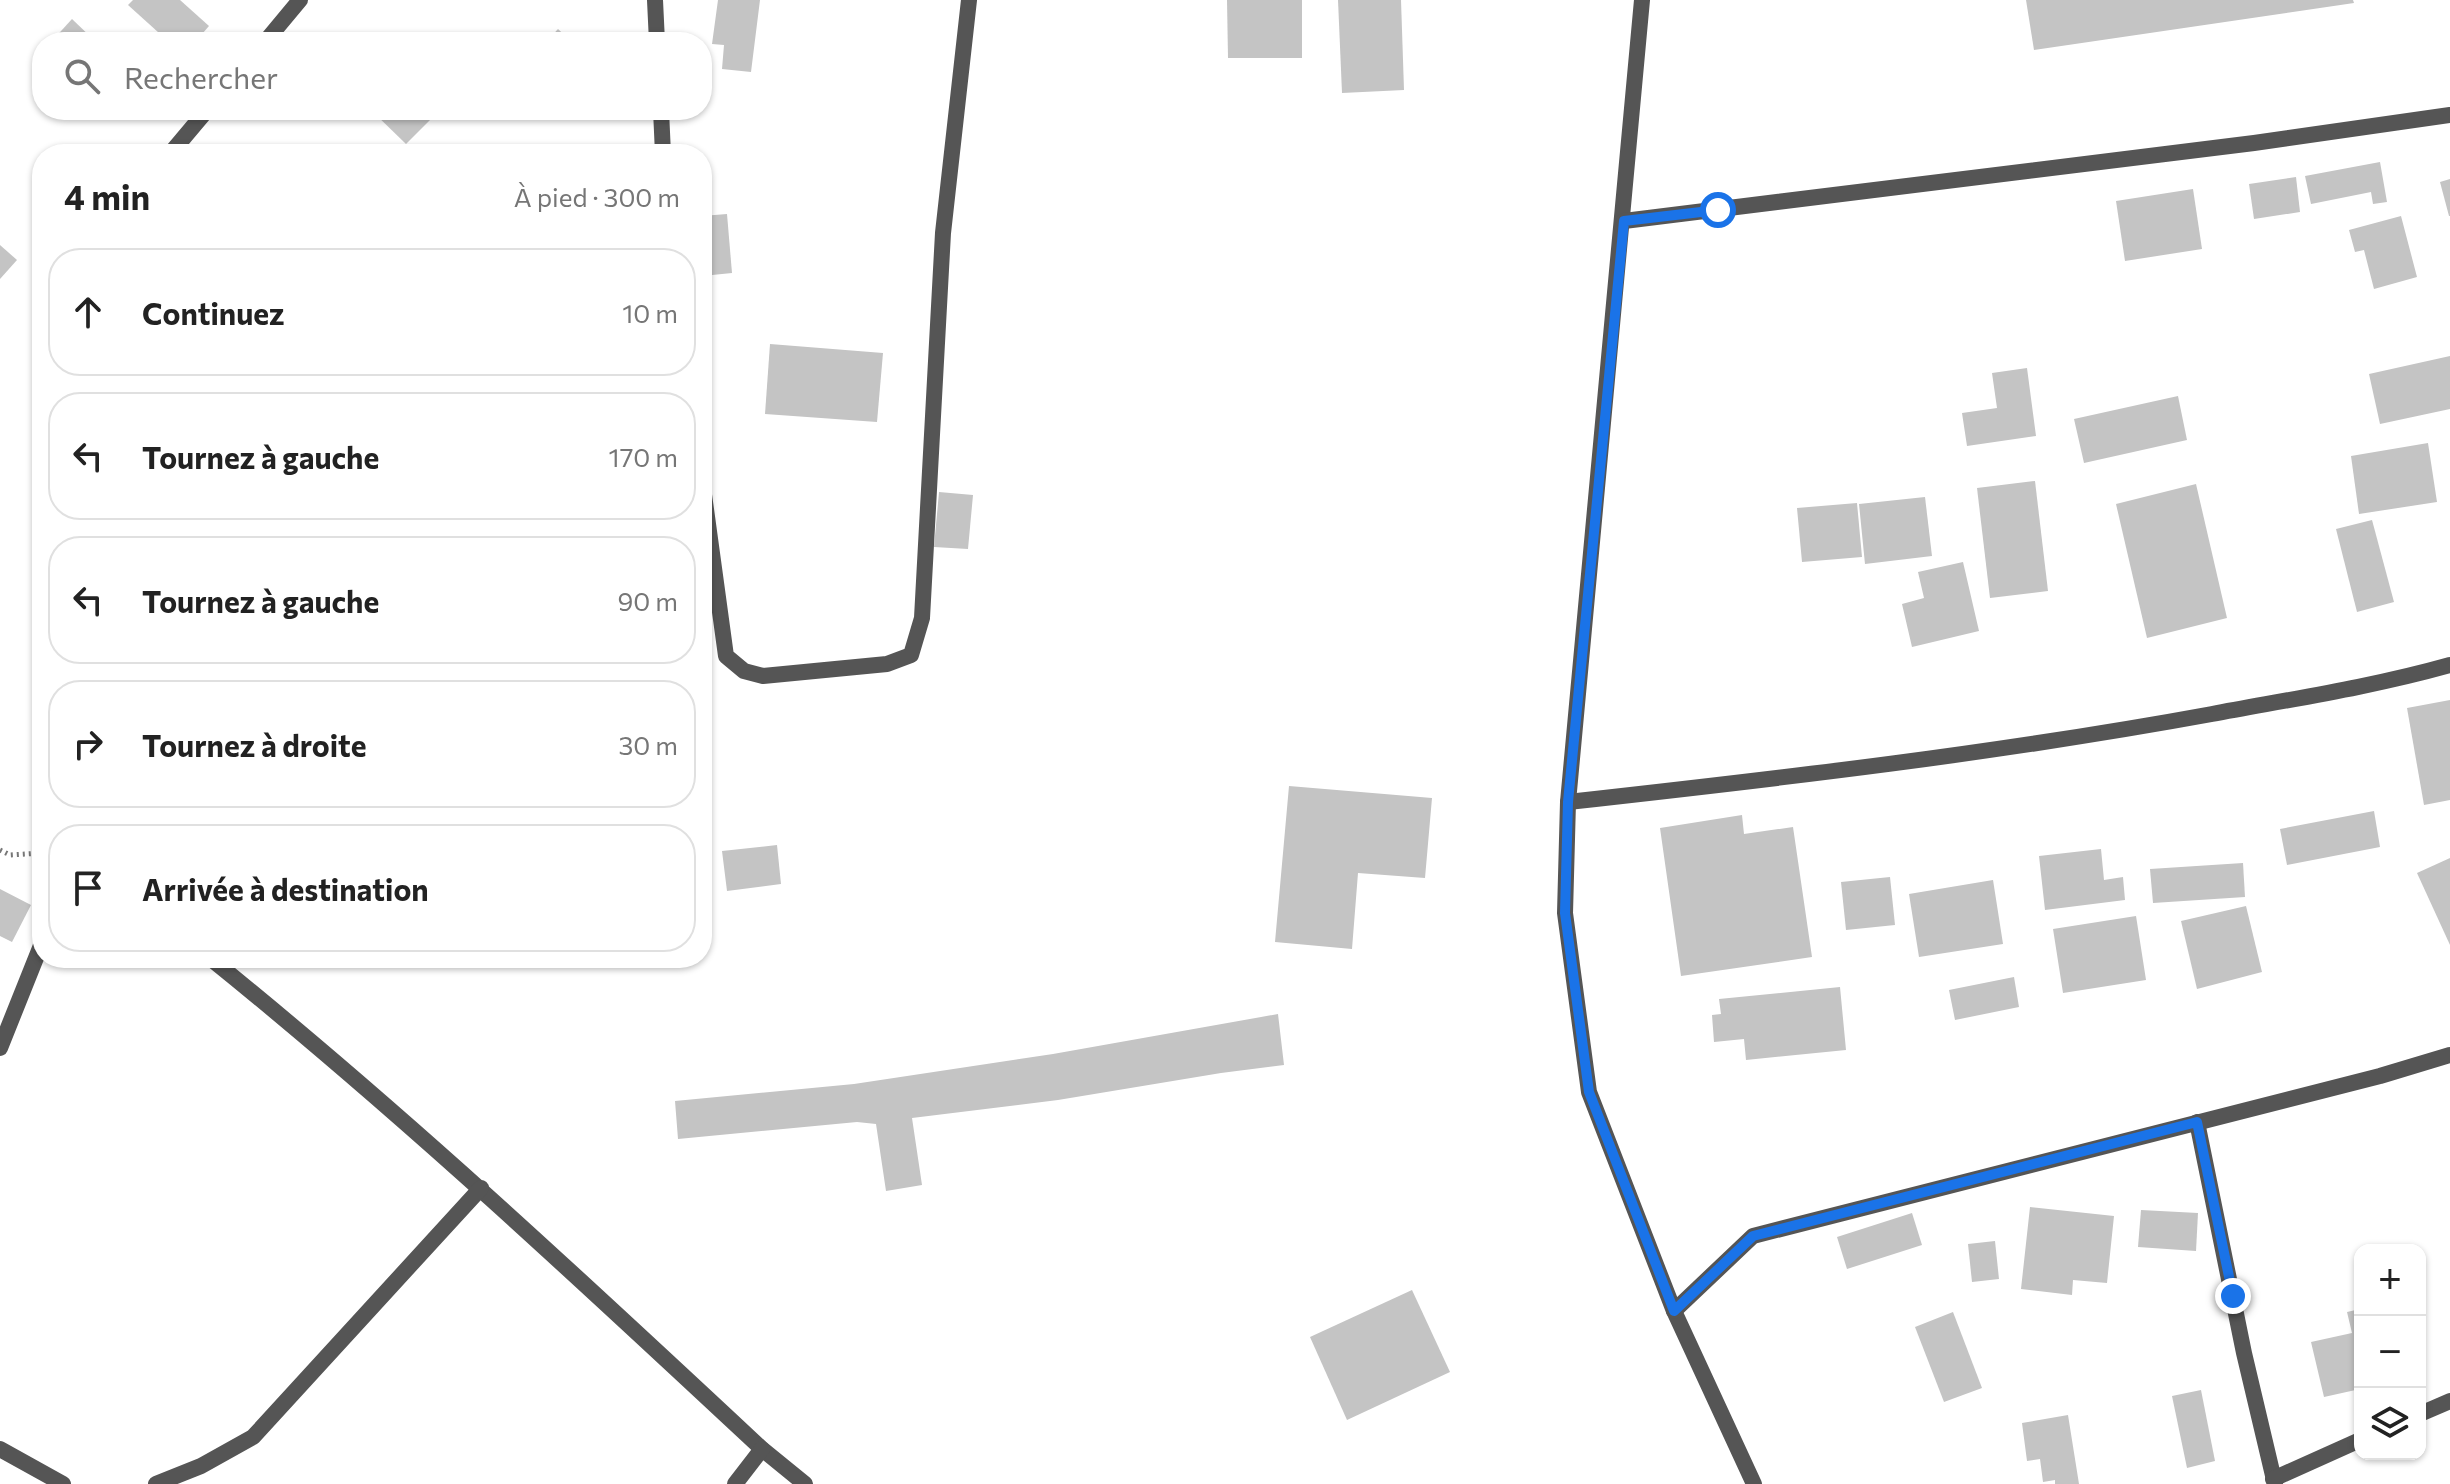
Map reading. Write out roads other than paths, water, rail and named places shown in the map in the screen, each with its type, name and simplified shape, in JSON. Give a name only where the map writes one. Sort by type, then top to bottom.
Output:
[{"type":"street","points":[[273,32],[300,0]]},
{"type":"street","points":[[655,0],[657,32]]},
{"type":"street","points":[[712,553],[726,656],[744,671],[763,676],[887,664],[911,655],[922,618],[943,233],[969,0]]},
{"type":"street","points":[[1642,0],[1568,802],[1565,913],[1589,1092],[1674,1311],[1754,1484]]},
{"type":"street","points":[[1624,221],[2254,143],[2450,115]]},
{"type":"street","points":[[178,144],[199,120]]},
{"type":"street","points":[[661,120],[663,144]]},
{"type":"street","points":[[1568,802],[1831,772],[2106,734],[2394,681],[2450,665]]},
{"type":"street","points":[[0,1048],[32,968]]},
{"type":"street","points":[[222,968],[481,1188],[762,1449],[805,1484]]},
{"type":"street","points":[[1674,1311],[1753,1236],[2380,1076],[2450,1055]]},
{"type":"street","points":[[2197,1122],[2274,1481],[2354,1443]]},
{"type":"street","points":[[156,1484],[201,1466],[253,1437],[481,1188]]},
{"type":"street","points":[[2426,1411],[2450,1401]]},
{"type":"street","points":[[0,1449],[63,1484]]},
{"type":"street","points":[[735,1484],[762,1449]]}]
